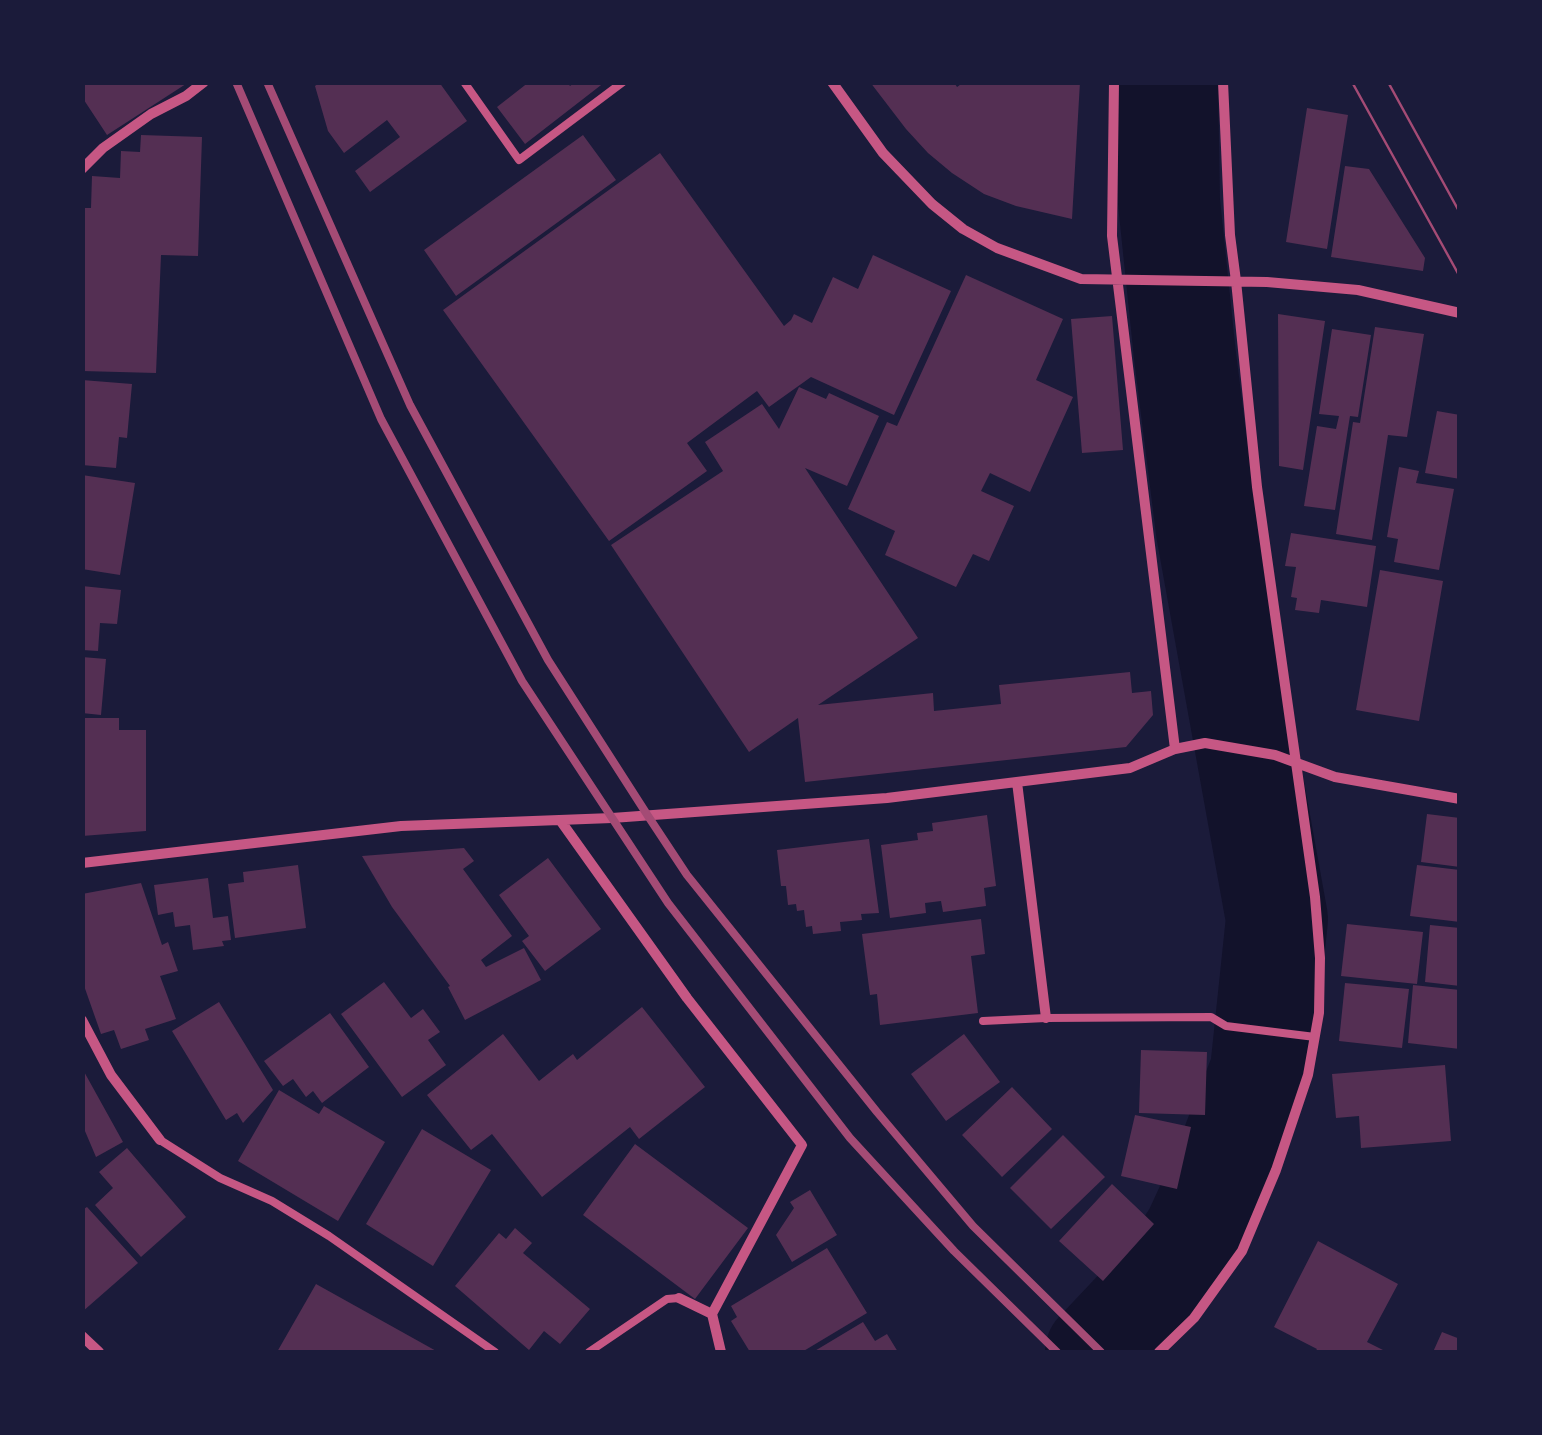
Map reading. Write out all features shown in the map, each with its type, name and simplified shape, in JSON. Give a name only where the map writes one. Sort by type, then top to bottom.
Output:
[{"type":"street","points":[[832,82],[882,152],[963,230],[997,248],[1080,280],[1267,282],[1358,290],[1460,313]]},
{"type":"street","points":[[1114,82],[1112,236],[1180,747]]},
{"type":"street","points":[[1160,1352],[1194,1318],[1242,1252],[1276,1170],[1308,1076],[1309,1036],[1319,1013],[1315,897],[1257,487],[1230,235],[1223,82]]},
{"type":"street","points":[[82,169],[104,148],[199,84]]},
{"type":"street","points":[[82,863],[402,826],[630,818],[887,798],[1130,768],[1180,747],[1205,743],[1275,755],[1336,777],[1460,799]]},
{"type":"street","points":[[1017,782],[1046,1018]]},
{"type":"street","points":[[560,820],[686,998],[802,1145],[712,1314],[721,1352]]},
{"type":"street","points":[[82,1020],[111,1075],[160,1140]]},
{"type":"street","points":[[679,1298],[712,1314]]},
{"type":"street","points":[[82,1336],[100,1352]]},
{"type":"lane","points":[[464,82],[519,160],[623,82]]},
{"type":"lane","points":[[983,1021],[1211,1017],[1236,1028],[1309,1036]]},
{"type":"lane","points":[[160,1140],[220,1178],[272,1202],[329,1236],[495,1352]]},
{"type":"lane","points":[[589,1352],[668,1298],[679,1298]]},
{"type":"building","points":[[82,82],[189,82],[107,135],[82,97]]},
{"type":"building","points":[[320,82],[439,82],[467,121],[370,192],[355,171],[400,137],[387,120],[344,153],[328,131],[315,86]]},
{"type":"building","points":[[529,82],[567,82],[570,86],[575,82],[605,82],[525,144],[497,107]]},
{"type":"building","points":[[870,82],[954,82],[957,87],[964,82],[1080,82],[1072,219],[984,194],[952,173],[906,129]]},
{"type":"building","points":[[1307,108],[1348,115],[1327,249],[1286,242]]},
{"type":"building","points":[[141,135],[202,137],[198,256],[161,255],[156,373],[82,371],[82,208],[91,208],[92,176],[120,178],[121,151],[140,152]]},
{"type":"building","points":[[583,135],[616,180],[456,296],[424,250]]},
{"type":"building","points":[[660,153],[784,326],[794,314],[812,323],[833,277],[858,289],[873,255],[951,291],[894,415],[811,377],[769,407],[757,391],[687,443],[707,471],[609,541],[443,310]]},
{"type":"building","points":[[1345,166],[1369,169],[1425,258],[1423,271],[1331,257]]},
{"type":"building","points":[[966,275],[1063,319],[1036,380],[1073,397],[1030,492],[990,473],[981,491],[1014,506],[989,561],[973,554],[956,587],[885,555],[895,531],[848,509],[887,422],[897,426]]},
{"type":"building","points":[[1278,314],[1325,321],[1303,470],[1279,466]]},
{"type":"building","points":[[1112,316],[1123,450],[1082,453],[1071,319]]},
{"type":"building","points":[[1375,327],[1424,334],[1407,437],[1388,435],[1372,540],[1336,534],[1353,422],[1360,423]]},
{"type":"building","points":[[1332,329],[1371,335],[1358,417],[1350,416],[1335,510],[1304,506],[1317,426],[1336,429],[1339,416],[1319,414]]},
{"type":"building","points":[[82,380],[132,384],[127,438],[119,437],[116,468],[82,465]]},
{"type":"building","points":[[799,387],[826,399],[829,393],[879,416],[847,486],[805,468],[918,638],[818,705],[933,693],[934,711],[1001,704],[999,685],[1130,672],[1132,693],[1151,691],[1153,715],[1126,747],[805,782],[798,718],[749,752],[611,545],[723,471],[705,442],[762,404],[779,429]]},
{"type":"building","points":[[1437,411],[1460,415],[1460,479],[1425,473]]},
{"type":"building","points":[[1399,467],[1419,471],[1416,483],[1454,489],[1439,570],[1394,562],[1398,539],[1387,537]]},
{"type":"building","points":[[82,475],[135,483],[120,575],[82,569]]},
{"type":"building","points":[[1291,533],[1376,546],[1367,607],[1321,600],[1319,613],[1295,610],[1297,598],[1291,597],[1296,567],[1285,566]]},
{"type":"building","points":[[1380,570],[1443,581],[1419,721],[1356,710]]},
{"type":"building","points":[[82,586],[121,590],[117,624],[100,623],[98,651],[82,650]]},
{"type":"building","points":[[82,657],[106,659],[101,715],[82,713]]},
{"type":"building","points":[[82,718],[119,718],[119,730],[146,730],[146,831],[82,836]]},
{"type":"building","points":[[1427,814],[1460,818],[1460,867],[1421,862]]},
{"type":"building","points":[[987,815],[996,886],[984,888],[986,906],[943,912],[941,901],[925,903],[926,913],[890,918],[881,845],[918,840],[917,833],[933,831],[932,823]]},
{"type":"building","points":[[869,839],[879,913],[861,914],[862,920],[840,922],[841,931],[813,934],[812,926],[806,927],[804,910],[797,911],[796,904],[788,905],[786,886],[781,886],[777,850]]},
{"type":"building","points":[[464,848],[474,861],[463,869],[512,936],[481,960],[486,967],[524,948],[541,980],[465,1020],[450,986],[392,907],[362,856]]},
{"type":"building","points":[[548,858],[601,929],[545,971],[522,941],[529,936],[499,895]]},
{"type":"building","points":[[298,865],[306,928],[235,938],[228,884],[244,882],[243,872]]},
{"type":"building","points":[[1417,865],[1460,870],[1460,922],[1410,916]]},
{"type":"building","points":[[208,878],[213,918],[228,916],[231,940],[222,941],[224,946],[193,950],[190,925],[175,927],[173,912],[158,915],[154,885]]},
{"type":"building","points":[[141,883],[162,945],[168,942],[178,971],[160,976],[176,1019],[145,1029],[149,1040],[121,1049],[114,1030],[101,1034],[82,980],[82,894]]},
{"type":"building","points":[[981,919],[985,954],[971,956],[978,1013],[880,1025],[877,994],[870,995],[862,934]]},
{"type":"building","points":[[1347,924],[1423,932],[1417,984],[1341,976]]},
{"type":"building","points":[[1430,925],[1460,928],[1460,986],[1425,982]]},
{"type":"building","points":[[384,982],[411,1018],[423,1009],[440,1032],[428,1040],[446,1065],[402,1097],[341,1014]]},
{"type":"building","points":[[1345,983],[1409,989],[1402,1048],[1339,1041]]},
{"type":"building","points":[[1413,985],[1460,990],[1460,1049],[1408,1043]]},
{"type":"building","points":[[219,1002],[273,1090],[243,1123],[237,1113],[226,1120],[172,1031]]},
{"type":"building","points":[[642,1007],[705,1087],[639,1139],[630,1127],[542,1197],[492,1134],[471,1150],[427,1095],[503,1034],[539,1081],[573,1054],[577,1060]]},
{"type":"building","points":[[330,1013],[369,1067],[322,1103],[313,1091],[306,1097],[293,1079],[283,1086],[264,1061]]},
{"type":"building","points":[[964,1034],[1000,1082],[946,1121],[911,1074]]},
{"type":"building","points":[[1141,1050],[1207,1052],[1205,1115],[1139,1113]]},
{"type":"building","points":[[1445,1065],[1451,1141],[1361,1148],[1359,1116],[1336,1118],[1332,1074]]},
{"type":"building","points":[[82,1068],[123,1142],[96,1157],[82,1124]]},
{"type":"building","points":[[1012,1087],[1052,1129],[1002,1177],[962,1135]]},
{"type":"building","points":[[279,1090],[319,1114],[324,1106],[385,1142],[338,1221],[238,1161]]},
{"type":"building","points":[[1135,1115],[1191,1127],[1177,1189],[1121,1176]]},
{"type":"building","points":[[422,1129],[491,1170],[433,1266],[366,1224]]},
{"type":"building","points":[[1063,1135],[1105,1177],[1051,1229],[1010,1188]]},
{"type":"building","points":[[635,1144],[748,1228],[695,1299],[583,1215]]},
{"type":"building","points":[[127,1148],[186,1217],[141,1257],[95,1205],[113,1188],[99,1172]]},
{"type":"building","points":[[1112,1184],[1154,1224],[1103,1281],[1059,1241]]},
{"type":"building","points":[[810,1190],[837,1235],[792,1262],[776,1235],[794,1208],[790,1202]]},
{"type":"building","points":[[87,1207],[138,1263],[82,1312],[82,1210]]},
{"type":"building","points":[[515,1228],[532,1243],[523,1253],[590,1309],[560,1344],[544,1331],[529,1350],[455,1286],[499,1233],[506,1239]]},
{"type":"building","points":[[1318,1241],[1398,1284],[1367,1342],[1387,1352],[1315,1352],[1317,1349],[1274,1327]]},
{"type":"building","points":[[827,1248],[867,1313],[802,1352],[750,1352],[731,1321],[737,1317],[731,1306]]},
{"type":"building","points":[[316,1284],[438,1352],[277,1352]]},
{"type":"building","points":[[863,1322],[875,1341],[887,1334],[898,1352],[813,1352]]},
{"type":"building","points":[[1442,1332],[1460,1339],[1460,1352],[1433,1352]]},
{"type":"waterway","points":[[1096,1352],[1162,1282],[1194,1234],[1217,1184],[1261,1071],[1277,919],[1207,531],[1169,202],[1167,82]]},
{"type":"tram line","points":[[1352,82],[1460,277]]},
{"type":"tram line","points":[[1388,82],[1460,213]]},
{"type":"railway","points":[[236,82],[381,419],[522,681],[668,903],[850,1138],[954,1251],[1057,1352]]},
{"type":"railway","points":[[267,82],[410,405],[548,660],[648,816],[687,875],[973,1226],[1101,1352]]}]
